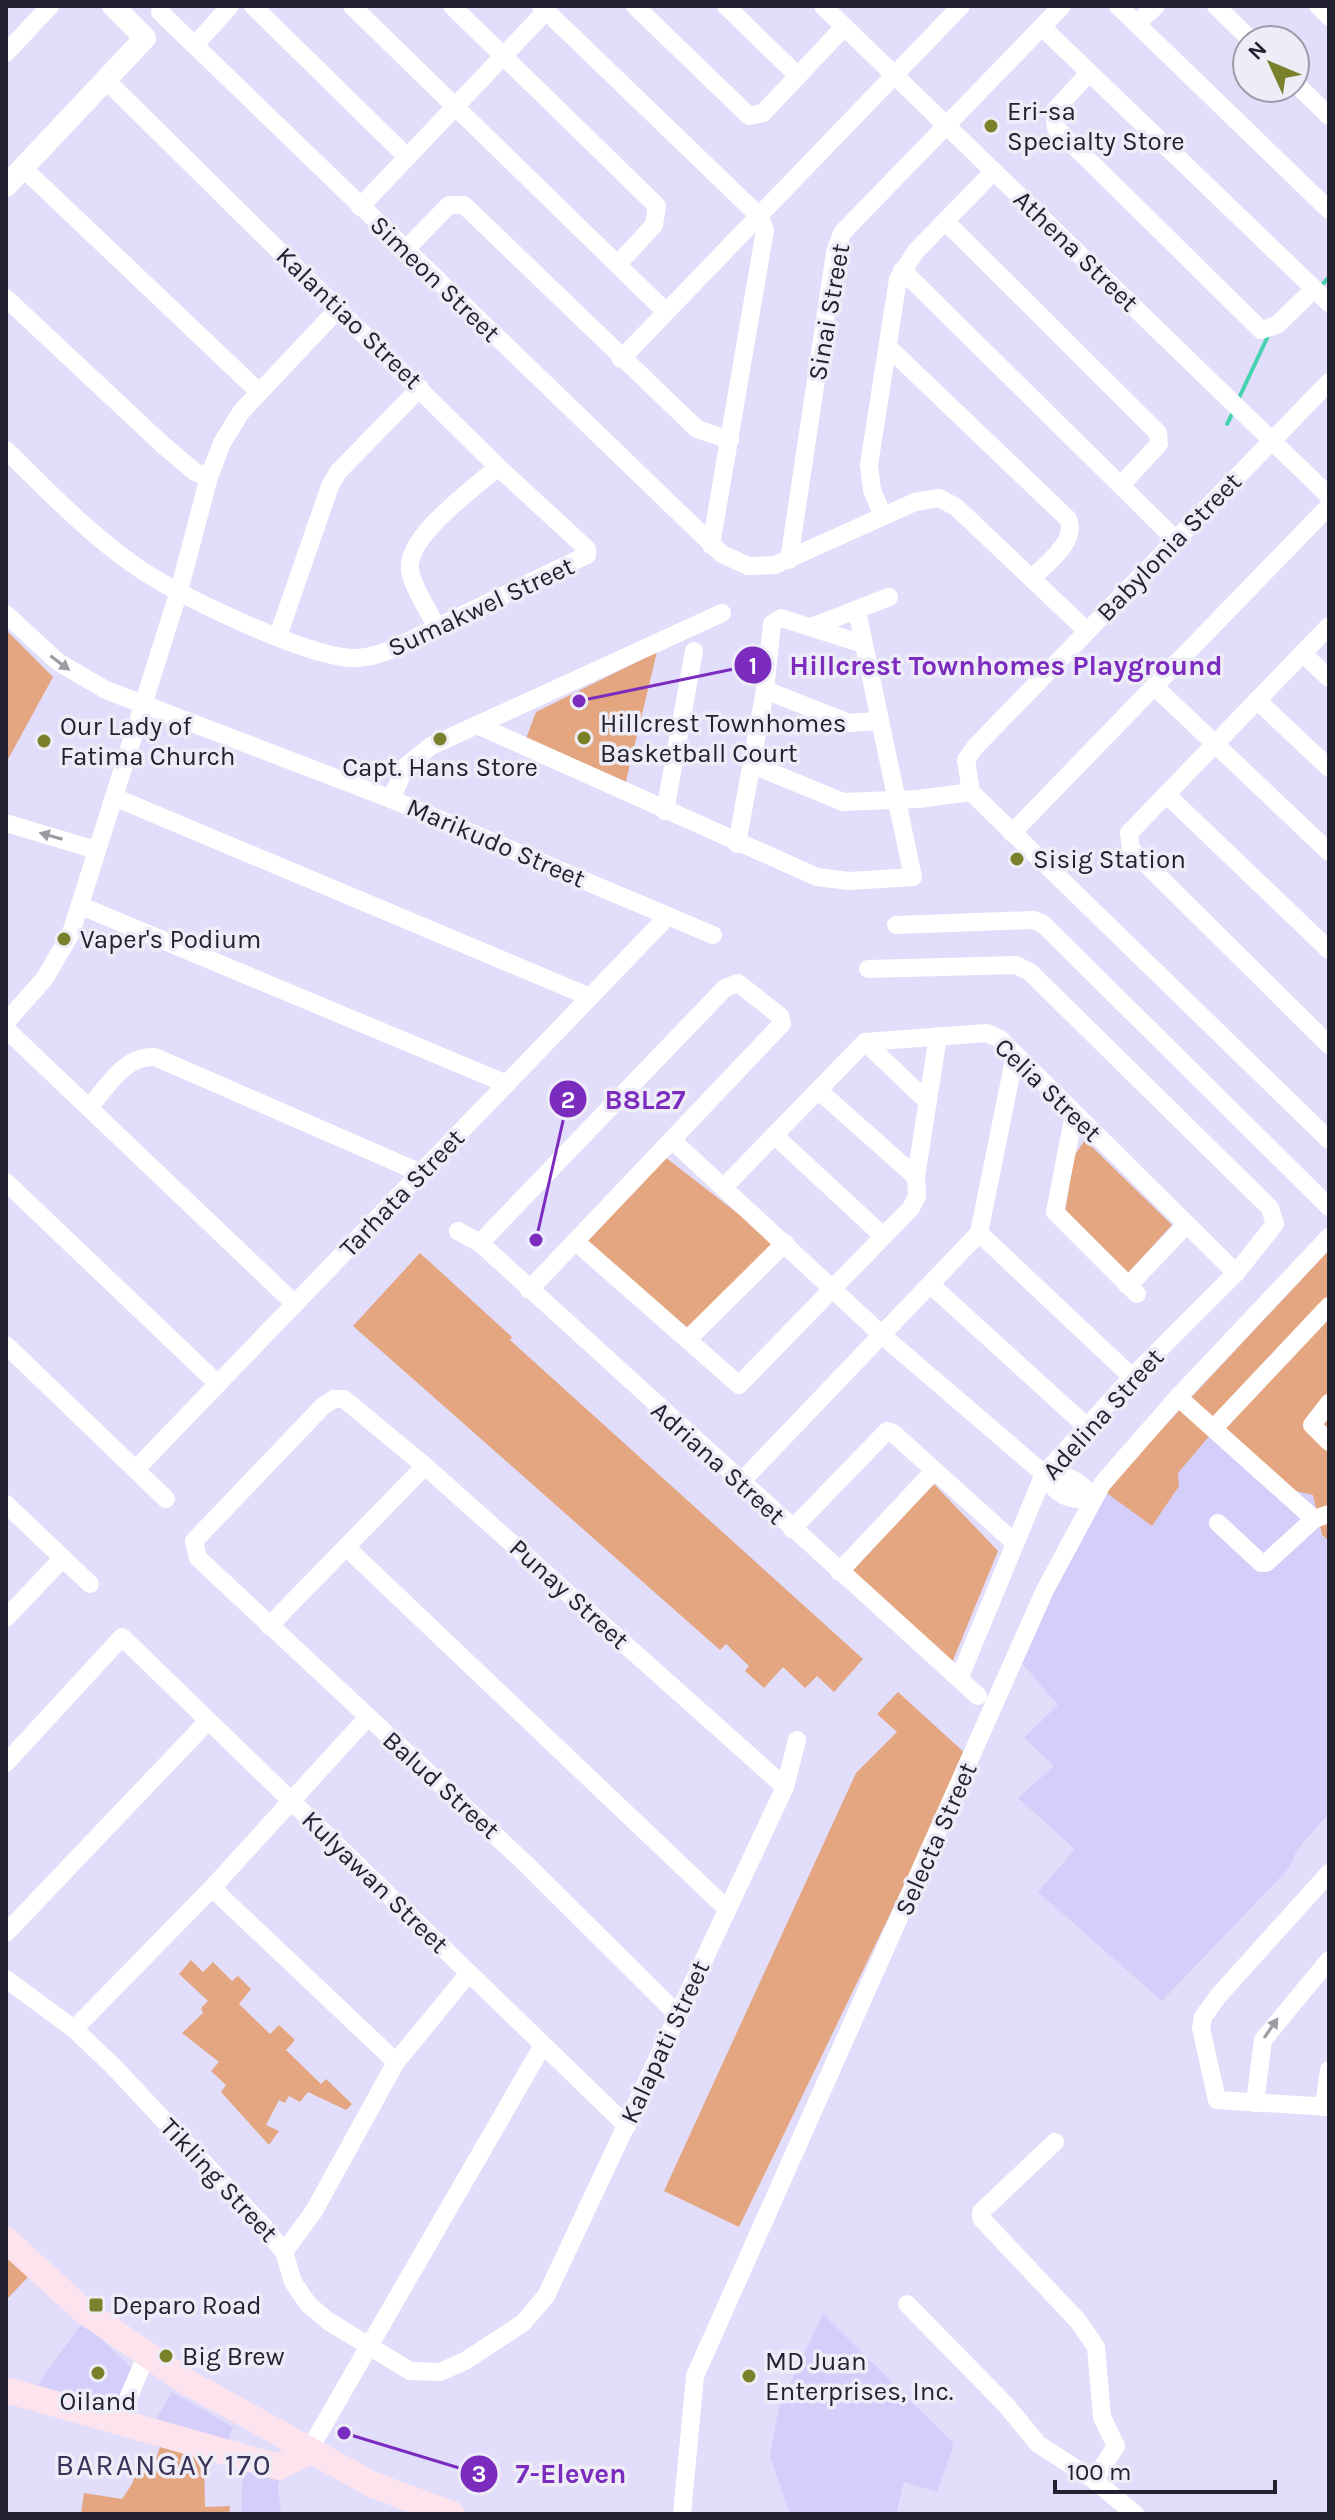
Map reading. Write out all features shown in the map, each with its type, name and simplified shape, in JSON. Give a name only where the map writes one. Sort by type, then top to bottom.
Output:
[{"type":"main road","points":[[6,2240],[74,2304],[146,2356],[308,2452],[395,2495],[452,2514]]},
{"type":"main road","points":[[6,2390],[278,2467],[308,2452]]},
{"type":"main road","points":[[235,2454],[252,2419]]},
{"type":"street","points":[[6,53],[50,6]]},
{"type":"street","points":[[113,6],[145,38]]},
{"type":"street","points":[[195,45],[230,6]]},
{"type":"street","points":[[253,6],[407,157]]},
{"type":"street","points":[[352,6],[666,312]]},
{"type":"street","points":[[452,6],[657,206],[654,225],[618,264]]},
{"type":"street","points":[[635,6],[744,114],[763,113],[796,74],[844,27]]},
{"type":"street","points":[[726,6],[796,74]]},
{"type":"street","name":"Athena Street","points":[[823,6],[1329,496]]},
{"type":"street","points":[[621,359],[961,6]]},
{"type":"street","name":"Sinai Street","points":[[789,560],[837,243],[842,233],[1062,6]]},
{"type":"street","points":[[1118,6],[1329,210]]},
{"type":"street","points":[[1137,23],[1156,6]]},
{"type":"street","points":[[1216,6],[1235,24]]},
{"type":"street","points":[[1318,6],[1329,17]]},
{"type":"street","points":[[360,207],[503,56],[543,8],[759,216],[765,230],[711,545]]},
{"type":"street","points":[[6,186],[145,38],[161,9]]},
{"type":"street","name":"Simeon Street","points":[[161,9],[360,207],[711,545],[733,562],[748,566],[775,565],[927,498],[948,501],[1087,631]]},
{"type":"street","points":[[1042,27],[1329,303]]},
{"type":"street","points":[[1089,73],[1054,111],[1056,128],[1261,330],[1277,325],[1313,290]]},
{"type":"street","name":"Kalantiao Street","points":[[107,81],[498,467],[587,549],[587,555]]},
{"type":"street","points":[[1311,99],[1329,116]]},
{"type":"street","points":[[23,168],[258,391]]},
{"type":"street","points":[[883,516],[869,478],[869,465],[902,270],[994,171]]},
{"type":"street","points":[[405,250],[449,205],[464,205],[697,429],[730,440]]},
{"type":"street","points":[[945,221],[1158,433],[1159,444],[1121,485]]},
{"type":"street","points":[[902,270],[1176,540]]},
{"type":"street","points":[[6,298],[163,445],[195,472],[209,477]]},
{"type":"street","points":[[6,1022],[62,953],[81,906],[179,591],[209,477],[230,427],[258,391],[339,308]]},
{"type":"street","points":[[888,347],[1068,519],[1071,530],[1066,542],[1032,578]]},
{"type":"street","name":"Babylonia Street","points":[[971,792],[966,768],[970,753],[1329,382]]},
{"type":"street","points":[[278,636],[330,486],[420,388]]},
{"type":"street","name":"Sumakwel Street","points":[[6,450],[89,530],[134,566],[179,591],[278,636],[328,654],[360,658],[390,650],[587,555]]},
{"type":"street","points":[[437,628],[411,574],[415,549],[439,519],[498,467]]},
{"type":"street","points":[[1012,833],[1329,506]]},
{"type":"street","points":[[814,626],[889,597]]},
{"type":"street","points":[[477,725],[737,844],[831,880],[913,877],[857,611]]},
{"type":"street","points":[[391,799],[400,775],[416,757],[477,725],[722,613]]},
{"type":"street","name":"Marikudo Street","points":[[6,614],[73,673],[106,690],[391,799],[713,935]]},
{"type":"street","points":[[737,844],[765,690],[772,624],[781,618],[863,644]]},
{"type":"street","points":[[1327,1039],[1131,849],[1129,833],[1329,626]]},
{"type":"street","points":[[665,811],[694,651]]},
{"type":"street","points":[[1302,653],[1329,678]]},
{"type":"street","points":[[1154,686],[1329,852]]},
{"type":"street","points":[[765,690],[849,723],[878,721]]},
{"type":"street","points":[[1257,700],[1329,768]]},
{"type":"street","points":[[753,765],[843,802],[971,792],[1329,1139]]},
{"type":"street","points":[[1166,794],[1329,950]]},
{"type":"street","points":[[114,797],[590,997]]},
{"type":"street","points":[[6,823],[96,850]]},
{"type":"street","points":[[81,906],[507,1084]]},
{"type":"street","name":"Tarhata Street","points":[[136,1469],[668,916]]},
{"type":"street","points":[[896,925],[1034,920],[1043,924],[1329,1207]]},
{"type":"street","name":"Adelina Street","points":[[868,969],[1016,965],[1030,972],[1270,1208],[1275,1224],[1236,1273],[1132,1377],[1044,1474],[959,1679]]},
{"type":"street","points":[[480,1243],[725,988],[738,983],[780,1016],[782,1024],[529,1290]]},
{"type":"street","points":[[6,1029],[295,1304]]},
{"type":"street","name":"Celia Street","points":[[865,1042],[992,1034],[1236,1273]]},
{"type":"street","points":[[575,1241],[739,1385],[911,1208],[917,1196],[916,1177],[938,1036]]},
{"type":"street","points":[[725,1186],[865,1042],[928,1102]]},
{"type":"street","points":[[740,1483],[979,1233],[1015,1055]]},
{"type":"street","points":[[90,1106],[127,1064],[139,1056],[155,1057],[421,1173]]},
{"type":"street","points":[[818,1090],[916,1177]]},
{"type":"street","points":[[1074,1114],[1054,1200],[1055,1212],[1132,1290],[1186,1225]]},
{"type":"street","points":[[774,1135],[882,1235]]},
{"type":"street","points":[[672,1140],[883,1336],[1044,1474],[1055,1492],[1075,1500],[1093,1499]]},
{"type":"street","points":[[6,1182],[218,1384]]},
{"type":"street","name":"Adriana Street","points":[[458,1231],[480,1243],[740,1483],[978,1696]]},
{"type":"street","points":[[979,1233],[1132,1377]]},
{"type":"street","name":"Selecta Street","points":[[682,2514],[695,2376],[1045,1590],[1093,1499],[1178,1397],[1329,1237]]},
{"type":"street","points":[[688,1339],[785,1243]]},
{"type":"street","points":[[931,1285],[1086,1426]]},
{"type":"street","points":[[1214,1428],[1329,1306]]},
{"type":"street","points":[[6,1345],[166,1499]]},
{"type":"street","points":[[1178,1397],[1321,1516],[1266,1563],[1261,1563],[1218,1523]]},
{"type":"street","name":"Punay Street","points":[[198,1558],[193,1546],[201,1530],[329,1402],[339,1399],[351,1403],[785,1787]]},
{"type":"street","points":[[1329,1403],[1312,1425],[1329,1442]]},
{"type":"street","points":[[792,1529],[887,1431],[893,1433],[1015,1543]]},
{"type":"street","points":[[269,1626],[425,1466]]},
{"type":"street","points":[[839,1572],[933,1472]]},
{"type":"street","points":[[6,1504],[90,1584]]},
{"type":"street","points":[[346,1547],[726,1908]]},
{"type":"street","points":[[6,1618],[63,1558]]},
{"type":"street","name":"Balud Street","points":[[198,1558],[526,1864],[679,2016]]},
{"type":"street","name":"Kulyawan Street","points":[[6,1763],[122,1637],[627,2126]]},
{"type":"street","points":[[74,2029],[212,1888],[367,1718]]},
{"type":"street","points":[[6,1933],[208,1721]]},
{"type":"street","name":"Kalapati Street","points":[[512,2332],[546,2296],[785,1787],[797,1740]]},
{"type":"street","points":[[1329,1873],[1322,1893],[1203,2017],[1201,2038],[1217,2100],[1326,2107],[1329,2070]]},
{"type":"street","points":[[212,1888],[396,2062]]},
{"type":"street","points":[[1255,2103],[1263,2040],[1329,1960]]},
{"type":"street","points":[[284,2252],[314,2211],[396,2062],[469,1973]]},
{"type":"street","name":"Tikling Street","points":[[6,1979],[74,2029],[113,2066],[284,2252],[299,2294],[328,2321],[410,2371],[431,2373],[465,2361],[512,2332]]},
{"type":"street","points":[[308,2452],[543,2045]]},
{"type":"street","points":[[1055,2142],[981,2212],[981,2218],[1078,2321],[1096,2347],[1102,2417],[1116,2446],[1094,2480]]},
{"type":"street","points":[[907,2304],[1006,2405],[1038,2444],[1094,2480],[1135,2514]]},
{"type":"street","points":[[118,2422],[146,2356]]},
{"type":"shaded area","points":[[6,630],[53,677],[6,763]]},
{"type":"shaded area","points":[[657,652],[624,789],[524,744],[536,712]]},
{"type":"shaded area","points":[[1085,1140],[1172,1225],[1125,1276],[1064,1219],[1074,1156]]},
{"type":"shaded area","points":[[661,1154],[776,1243],[679,1335],[572,1243]]},
{"type":"shaded area","points":[[1329,1250],[1329,1541],[1322,1535],[1313,1495],[1283,1488],[1211,1434],[1178,1473],[1179,1486],[1152,1526],[1104,1491]]},
{"type":"shaded area","points":[[420,1253],[512,1337],[510,1340],[863,1659],[834,1692],[817,1676],[805,1688],[783,1667],[764,1688],[745,1671],[749,1666],[726,1644],[720,1650],[353,1326]]},
{"type":"shaded area","points":[[1211,1434],[1283,1488],[1313,1495],[1321,1535],[1329,1541],[1329,1813],[1297,1850],[1289,1868],[1162,2001],[1038,1892],[1075,1849],[1018,1798],[1054,1766],[1024,1738],[1058,1705],[1021,1662],[1049,1591],[1104,1491],[1178,1473]]},
{"type":"shaded area","points":[[933,1483],[998,1551],[951,1665],[846,1575]]},
{"type":"shaded area","points":[[898,1692],[967,1755],[739,2227],[664,2191],[856,1773],[897,1732],[877,1714]]},
{"type":"shaded area","points":[[191,1960],[203,1972],[213,1962],[232,1981],[238,1976],[251,1989],[239,2004],[270,2034],[279,2025],[295,2040],[286,2050],[321,2084],[326,2079],[352,2104],[346,2110],[308,2092],[300,2102],[289,2096],[285,2103],[279,2100],[266,2125],[279,2131],[269,2145],[221,2092],[226,2085],[211,2071],[219,2062],[182,2033],[203,2013],[201,2008],[208,2001],[179,1974]]},
{"type":"shaded area","points":[[6,2253],[30,2275],[6,2300]]},
{"type":"shaded area","points":[[823,2314],[954,2444],[937,2492],[904,2482],[896,2514],[790,2514],[770,2456],[779,2407]]},
{"type":"shaded area","points":[[83,2322],[136,2372],[119,2411],[36,2387]]},
{"type":"shaded area","points":[[172,2392],[233,2427],[227,2443],[155,2421]]},
{"type":"shaded area","points":[[161,2444],[204,2455],[205,2507],[230,2506],[229,2514],[81,2514],[84,2493],[122,2499],[132,2484],[140,2461],[154,2465]]},
{"type":"shaded area","points":[[243,2464],[282,2474],[278,2485],[281,2514],[241,2514]]},
{"type":"waterway","points":[[1321,286],[1329,277]]},
{"type":"waterway","points":[[1238,400],[1268,336]]},
{"type":"waterway","points":[[1227,424],[1233,412]]},
{"type":"place","name":"Eri-sa Specialty Store","points":[[991,126]]},
{"type":"place","name":"Hillcrest Townhomes Playground","points":[[579,701]]},
{"type":"place","name":"Hillcrest Townhomes Basketball Court","points":[[584,738]]},
{"type":"place","name":"Capt. Hans Store","points":[[440,739]]},
{"type":"place","name":"Our Lady of Fatima Church","points":[[44,741]]},
{"type":"place","name":"Sisig Station","points":[[1017,859]]},
{"type":"place","name":"Vaper's Podium","points":[[64,939]]},
{"type":"place","name":"B8L27","points":[[536,1240]]},
{"type":"place","name":"Deparo Road","points":[[96,2305]]},
{"type":"place","name":"Big Brew","points":[[166,2356]]},
{"type":"place","name":"Oiland","points":[[98,2373]]},
{"type":"place","name":"MD Juan Enterprises, Inc.","points":[[749,2376]]},
{"type":"place","name":"7-Eleven","points":[[344,2433]]},
{"type":"district","name":"BARANGAY 170","points":[[164,2465]]}]
